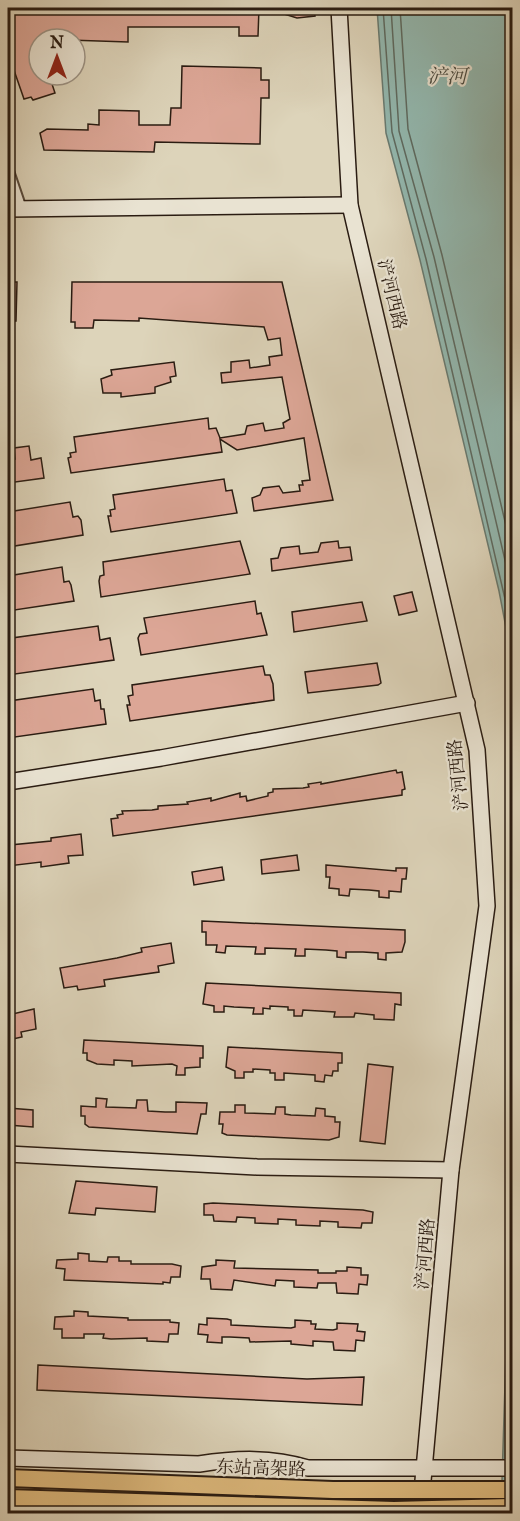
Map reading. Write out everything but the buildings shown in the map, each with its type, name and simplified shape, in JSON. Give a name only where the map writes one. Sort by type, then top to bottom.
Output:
[{"type":"main road","name":"东站高架路","points":[[8,1478],[333,1490],[513,1490]]},
{"type":"main road","points":[[8,1498],[394,1510],[513,1507]]},
{"type":"street","name":"浐河西路","points":[[339,8],[350,205],[477,750],[487,906],[452,1170],[430,1468],[420,1514]]},
{"type":"street","points":[[8,171],[14,209],[350,205]]},
{"type":"street","points":[[8,782],[161,758],[466,703]]},
{"type":"street","points":[[8,1154],[257,1167],[452,1170]]},
{"type":"street","points":[[8,1458],[199,1464],[230,1460],[282,1460],[309,1468],[513,1468]]},
{"type":"water","name":"浐河","points":[[377,8],[512,8],[512,659],[499,591],[420,260],[386,133]]},
{"type":"water","points":[[512,1159],[512,1513],[501,1513]]}]
